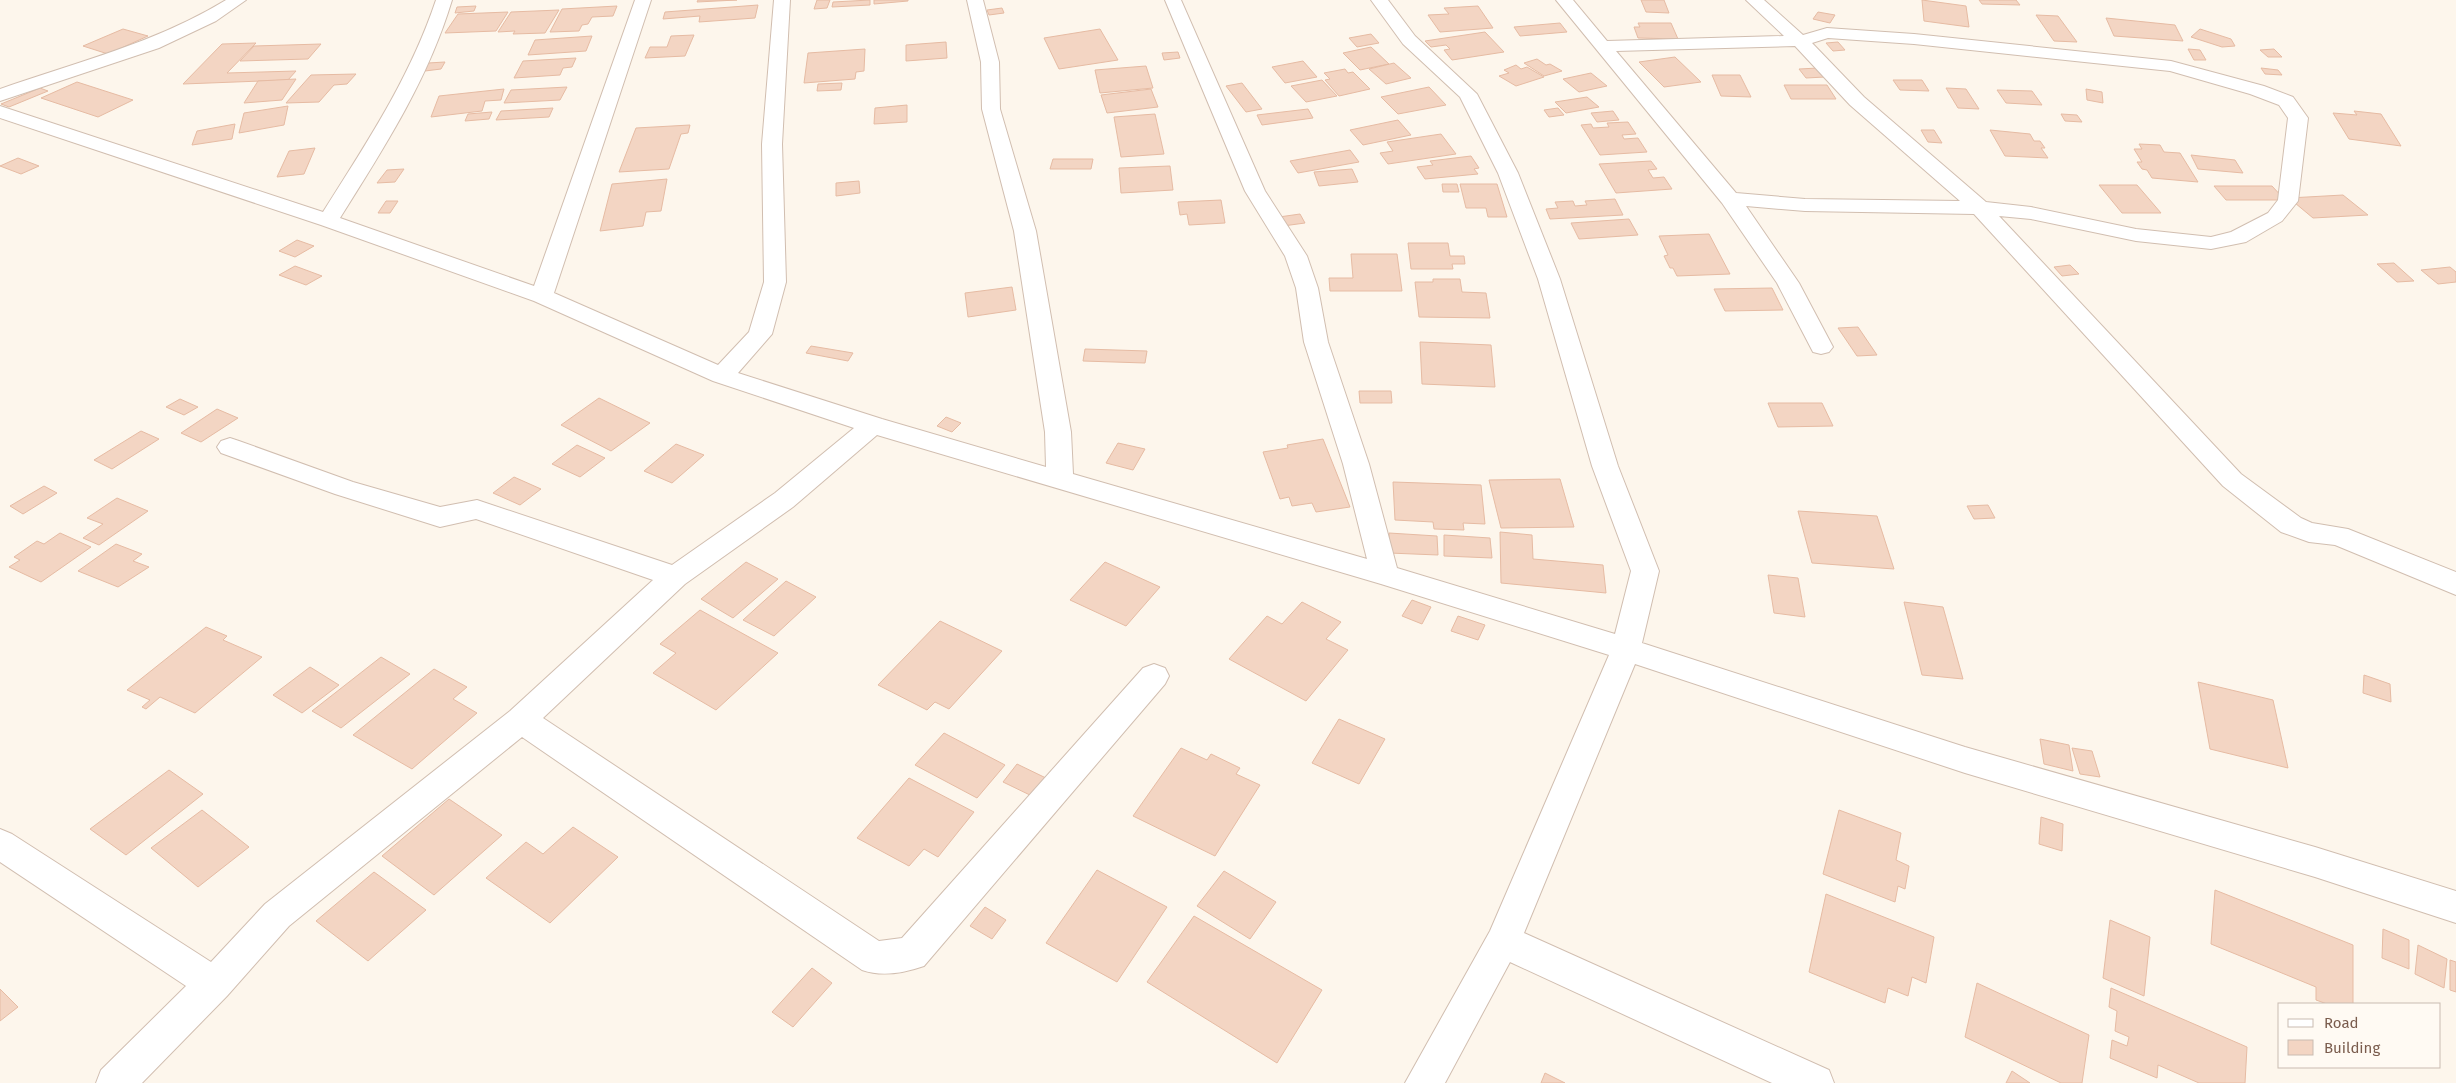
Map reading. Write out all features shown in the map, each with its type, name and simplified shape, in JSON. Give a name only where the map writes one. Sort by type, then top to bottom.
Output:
[{"type":"street","points":[[0,95],[46,78],[121,57],[167,39],[219,13],[238,0]]},
{"type":"street","points":[[328,221],[398,108],[436,28],[444,0]]},
{"type":"street","points":[[542,296],[643,0]]},
{"type":"street","points":[[722,376],[760,334],[776,282],[772,144],[782,0]]},
{"type":"street","points":[[975,0],[990,62],[991,109],[1025,231],[1058,432],[1060,480]]},
{"type":"street","points":[[1173,0],[1255,191],[1296,256],[1307,288],[1316,342],[1356,464],[1386,576]]},
{"type":"street","points":[[1379,0],[1409,40],[1468,94],[1508,173],[1549,279],[1605,466],[1645,571],[1626,649],[1503,941],[1424,1083]]},
{"type":"street","points":[[1564,0],[1730,199],[1788,282],[1821,347]]},
{"type":"street","points":[[1754,0],[1800,41],[1857,101],[1980,208],[2232,480],[2291,525],[2356,542],[2456,584]]},
{"type":"street","points":[[1602,46],[1800,41],[1827,33],[1914,39],[2171,66],[2257,90],[2286,101],[2298,118],[2288,201],[2275,217],[2238,237],[2211,243],[2136,235],[2031,213],[1980,208],[1805,205],[1730,199]]},
{"type":"street","points":[[0,112],[328,221],[542,296],[722,376],[873,425],[1386,576],[1626,649],[1965,760],[2315,862],[2456,907]]},
{"type":"street","points":[[115,1083],[214,984],[277,915],[521,720],[675,577],[784,500],[873,425]]},
{"type":"street","points":[[230,447],[344,488],[440,517],[476,509],[675,577]]},
{"type":"street","points":[[521,720],[876,958],[911,954],[1154,676]]},
{"type":"street","points":[[0,844],[214,984]]},
{"type":"street","points":[[1503,941],[1815,1083]]},
{"type":"building","points":[[698,0],[737,0],[697,2]]},
{"type":"building","points":[[817,0],[830,0],[827,8],[814,9]]},
{"type":"building","points":[[870,0],[870,5],[832,7],[833,2]]},
{"type":"building","points":[[874,0],[908,0],[908,1],[874,4]]},
{"type":"building","points":[[1641,0],[1664,0],[1669,13],[1646,12]]},
{"type":"building","points":[[1922,0],[1966,6],[1969,27],[1924,21]]},
{"type":"building","points":[[1979,0],[2016,0],[2020,5],[1982,4]]},
{"type":"building","points":[[758,5],[755,18],[699,22],[700,16],[663,19],[665,12]]},
{"type":"building","points":[[476,6],[474,11],[455,13],[457,7]]},
{"type":"building","points":[[617,6],[613,16],[592,17],[588,24],[582,25],[579,31],[550,32],[562,9]]},
{"type":"building","points":[[1478,6],[1493,28],[1440,32],[1428,15],[1449,14],[1444,8]]},
{"type":"building","points":[[1002,8],[1004,13],[989,15],[987,10]]},
{"type":"building","points":[[559,10],[545,33],[513,34],[515,31],[498,32],[511,12]]},
{"type":"building","points":[[508,12],[496,31],[445,33],[458,14]]},
{"type":"building","points":[[1818,12],[1835,15],[1830,23],[1813,19]]},
{"type":"building","points":[[2036,15],[2058,16],[2077,42],[2054,41]]},
{"type":"building","points":[[2106,18],[2175,25],[2183,41],[2114,36]]},
{"type":"building","points":[[1560,23],[1567,32],[1520,36],[1514,27]]},
{"type":"building","points":[[1638,23],[1671,23],[1678,39],[1638,38],[1634,27],[1640,27]]},
{"type":"building","points":[[123,29],[148,36],[108,54],[83,46]]},
{"type":"building","points":[[1100,29],[1118,60],[1059,69],[1044,38]]},
{"type":"building","points":[[2200,29],[2231,39],[2235,46],[2222,47],[2191,37]]},
{"type":"building","points":[[1485,32],[1504,52],[1452,60],[1444,50],[1450,49],[1446,45],[1431,47],[1425,41]]},
{"type":"building","points":[[1371,34],[1379,43],[1357,47],[1349,38]]},
{"type":"building","points":[[694,35],[685,56],[645,58],[650,47],[667,47],[671,36]]},
{"type":"building","points":[[592,36],[586,51],[528,55],[535,40]]},
{"type":"building","points":[[946,42],[947,58],[906,61],[906,45]]},
{"type":"building","points":[[1838,42],[1845,50],[1833,51],[1826,43]]},
{"type":"building","points":[[256,43],[227,73],[296,71],[288,80],[183,84],[222,44]]},
{"type":"building","points":[[321,44],[308,59],[240,61],[254,46]]},
{"type":"building","points":[[1371,47],[1389,64],[1360,70],[1343,53]]},
{"type":"building","points":[[865,49],[864,71],[856,72],[855,79],[804,83],[808,53]]},
{"type":"building","points":[[2188,49],[2200,50],[2206,60],[2194,60]]},
{"type":"building","points":[[2274,49],[2282,57],[2268,57],[2260,50]]},
{"type":"building","points":[[1178,52],[1180,58],[1164,60],[1162,53]]},
{"type":"building","points":[[1675,57],[1701,82],[1664,87],[1639,62]]},
{"type":"building","points":[[576,58],[572,67],[563,68],[560,75],[514,78],[523,61]]},
{"type":"building","points":[[1537,59],[1546,65],[1550,64],[1562,71],[1544,76],[1524,63]]},
{"type":"building","points":[[1303,61],[1317,77],[1285,83],[1272,67]]},
{"type":"building","points":[[445,62],[441,69],[425,71],[428,63]]},
{"type":"building","points":[[1394,63],[1411,78],[1386,84],[1369,69]]},
{"type":"building","points":[[1516,65],[1521,69],[1527,67],[1544,77],[1516,86],[1499,76],[1509,73],[1504,70]]},
{"type":"building","points":[[1146,66],[1153,88],[1100,93],[1095,70]]},
{"type":"building","points":[[1818,68],[1825,77],[1806,78],[1799,69]]},
{"type":"building","points":[[2261,68],[2278,70],[2282,75],[2265,74]]},
{"type":"building","points":[[1345,69],[1348,73],[1353,72],[1370,89],[1339,96],[1325,80],[1330,79],[1324,73]]},
{"type":"building","points":[[1591,73],[1607,86],[1579,92],[1563,79]]},
{"type":"building","points":[[356,74],[347,84],[334,85],[319,102],[286,103],[311,75]]},
{"type":"building","points":[[1712,75],[1740,75],[1751,97],[1721,96]]},
{"type":"building","points":[[296,79],[282,100],[244,103],[258,81]]},
{"type":"building","points":[[1322,80],[1337,96],[1306,102],[1291,86]]},
{"type":"building","points":[[1893,80],[1922,80],[1929,91],[1900,90]]},
{"type":"building","points":[[77,82],[133,100],[98,117],[41,98]]},
{"type":"building","points":[[842,83],[841,90],[817,91],[818,84]]},
{"type":"building","points":[[1242,83],[1262,109],[1246,112],[1226,86]]},
{"type":"building","points":[[1784,85],[1827,85],[1836,99],[1791,99]]},
{"type":"building","points":[[567,87],[560,100],[504,103],[511,90]]},
{"type":"building","points":[[1429,87],[1446,105],[1398,114],[1381,97]]},
{"type":"building","points":[[40,88],[48,91],[9,107],[1,104]]},
{"type":"building","points":[[1946,88],[1966,89],[1979,109],[1958,108]]},
{"type":"building","points":[[504,89],[501,100],[485,101],[482,111],[431,117],[439,96]]},
{"type":"building","points":[[1151,89],[1158,107],[1107,113],[1101,95]]},
{"type":"building","points":[[2086,89],[2102,92],[2103,103],[2087,100]]},
{"type":"building","points":[[1997,90],[2032,91],[2042,105],[2006,103]]},
{"type":"building","points":[[1587,97],[1599,107],[1566,113],[1555,102]]},
{"type":"building","points":[[907,105],[907,122],[874,124],[875,108]]},
{"type":"building","points":[[288,106],[284,125],[239,133],[244,113]]},
{"type":"building","points":[[553,108],[549,117],[496,120],[501,111]]},
{"type":"building","points":[[1558,108],[1564,115],[1549,117],[1544,110]]},
{"type":"building","points":[[1308,109],[1313,118],[1262,125],[1257,115]]},
{"type":"building","points":[[1613,111],[1619,120],[1597,122],[1591,113]]},
{"type":"building","points":[[2354,111],[2381,114],[2401,146],[2349,139],[2333,113],[2357,115]]},
{"type":"building","points":[[492,112],[489,119],[465,121],[468,114]]},
{"type":"building","points":[[1155,114],[1164,154],[1121,157],[1114,117]]},
{"type":"building","points":[[2061,114],[2077,115],[2082,122],[2065,121]]},
{"type":"building","points":[[1398,120],[1411,135],[1363,145],[1350,130]]},
{"type":"building","points":[[1628,122],[1636,134],[1622,135],[1624,139],[1638,138],[1647,152],[1600,155],[1581,125],[1591,124],[1593,128],[1609,127],[1607,123]]},
{"type":"building","points":[[235,124],[232,139],[192,145],[197,131]]},
{"type":"building","points":[[690,125],[688,133],[681,134],[669,169],[619,172],[636,128]]},
{"type":"building","points":[[1921,130],[1934,130],[1942,143],[1928,142]]},
{"type":"building","points":[[1990,130],[2030,134],[2034,141],[2040,141],[2045,148],[2041,148],[2048,158],[2005,156]]},
{"type":"building","points":[[1441,134],[1456,154],[1388,164],[1380,153],[1393,151],[1387,142]]},
{"type":"building","points":[[2139,144],[2160,145],[2164,152],[2180,153],[2198,182],[2152,178],[2147,170],[2142,169],[2137,162],[2142,162],[2134,149],[2142,149]]},
{"type":"building","points":[[315,148],[304,174],[277,177],[289,151]]},
{"type":"building","points":[[1350,150],[1359,162],[1298,173],[1290,161]]},
{"type":"building","points":[[2191,155],[2235,160],[2243,173],[2198,169]]},
{"type":"building","points":[[1471,156],[1479,168],[1474,169],[1478,174],[1425,179],[1417,167],[1433,165],[1430,161]]},
{"type":"building","points":[[18,158],[39,166],[21,174],[0,166]]},
{"type":"building","points":[[1053,159],[1093,159],[1091,169],[1050,169]]},
{"type":"building","points":[[1651,161],[1657,169],[1648,170],[1653,178],[1664,177],[1672,189],[1616,193],[1599,164]]},
{"type":"building","points":[[1170,166],[1173,190],[1121,193],[1119,168]]},
{"type":"building","points":[[404,169],[395,182],[377,183],[387,170]]},
{"type":"building","points":[[1352,169],[1358,182],[1319,186],[1314,172]]},
{"type":"building","points":[[667,179],[661,211],[646,212],[643,226],[600,231],[612,184]]},
{"type":"building","points":[[859,181],[860,193],[836,196],[836,183]]},
{"type":"building","points":[[1442,184],[1457,184],[1459,192],[1443,192]]},
{"type":"building","points":[[1460,184],[1497,184],[1507,217],[1488,217],[1486,208],[1466,208]]},
{"type":"building","points":[[2099,185],[2137,185],[2161,213],[2122,213]]},
{"type":"building","points":[[2214,186],[2272,186],[2285,200],[2226,200]]},
{"type":"building","points":[[2343,195],[2368,215],[2313,218],[2289,198]]},
{"type":"building","points":[[1615,199],[1623,215],[1550,219],[1546,209],[1558,208],[1555,202],[1573,201],[1575,206],[1587,205],[1585,201]]},
{"type":"building","points":[[1221,200],[1225,223],[1189,225],[1187,214],[1180,215],[1178,202]]},
{"type":"building","points":[[386,201],[398,201],[390,213],[378,213]]},
{"type":"building","points":[[1300,214],[1305,223],[1283,226],[1279,217]]},
{"type":"building","points":[[1629,219],[1638,235],[1579,239],[1571,223]]},
{"type":"building","points":[[1709,234],[1730,274],[1677,276],[1673,268],[1670,268],[1664,256],[1668,255],[1659,236]]},
{"type":"building","points":[[297,240],[314,246],[295,257],[279,251]]},
{"type":"building","points":[[1408,243],[1448,243],[1450,256],[1464,256],[1465,264],[1452,264],[1453,269],[1411,269]]},
{"type":"building","points":[[1351,254],[1397,254],[1402,291],[1330,291],[1329,278],[1353,278]]},
{"type":"building","points":[[2394,263],[2414,281],[2397,282],[2377,264]]},
{"type":"building","points":[[2070,265],[2079,274],[2062,276],[2054,267]]},
{"type":"building","points":[[295,266],[322,276],[306,285],[279,275]]},
{"type":"building","points":[[2450,267],[2456,272],[2456,282],[2438,284],[2421,270]]},
{"type":"building","points":[[1433,279],[1460,279],[1462,292],[1486,293],[1490,318],[1419,317],[1415,282],[1433,282]]},
{"type":"building","points":[[1012,287],[1016,310],[968,317],[965,293]]},
{"type":"building","points":[[1772,288],[1783,310],[1725,311],[1714,289]]},
{"type":"building","points":[[1858,327],[1877,355],[1857,356],[1838,328]]},
{"type":"building","points":[[1420,342],[1491,345],[1495,387],[1422,384]]},
{"type":"building","points":[[811,346],[853,353],[848,361],[806,353]]},
{"type":"building","points":[[1085,349],[1147,351],[1145,363],[1083,361]]},
{"type":"building","points":[[1359,391],[1391,391],[1392,403],[1360,403]]},
{"type":"building","points":[[599,398],[650,423],[611,451],[561,425]]},
{"type":"building","points":[[180,399],[198,407],[184,415],[166,407]]},
{"type":"building","points":[[1768,403],[1822,403],[1833,426],[1778,427]]},
{"type":"building","points":[[217,409],[238,418],[201,442],[181,433]]},
{"type":"building","points":[[946,417],[961,423],[952,432],[937,426]]},
{"type":"building","points":[[141,431],[159,439],[112,469],[94,460]]},
{"type":"building","points":[[1323,439],[1350,507],[1316,512],[1312,503],[1292,506],[1289,497],[1280,499],[1263,452],[1288,448],[1287,445]]},
{"type":"building","points":[[1118,443],[1145,449],[1133,470],[1106,463]]},
{"type":"building","points":[[676,444],[704,455],[672,483],[644,471]]},
{"type":"building","points":[[577,445],[605,458],[580,477],[552,464]]},
{"type":"building","points":[[514,477],[541,489],[520,505],[493,493]]},
{"type":"building","points":[[1560,479],[1574,527],[1501,528],[1489,480]]},
{"type":"building","points":[[1393,482],[1481,485],[1485,524],[1463,523],[1464,530],[1434,529],[1433,522],[1395,520]]},
{"type":"building","points":[[44,486],[57,493],[23,514],[10,506]]},
{"type":"building","points":[[117,498],[148,511],[99,545],[83,538],[103,524],[87,518]]},
{"type":"building","points":[[1988,505],[1995,518],[1974,519],[1967,506]]},
{"type":"building","points":[[1798,511],[1877,516],[1894,569],[1812,563]]},
{"type":"building","points":[[1500,532],[1532,535],[1533,559],[1603,565],[1606,593],[1501,583]]},
{"type":"building","points":[[60,533],[91,547],[41,582],[9,567],[20,560],[14,557],[37,541],[44,544]]},
{"type":"building","points":[[1389,533],[1437,536],[1438,555],[1389,553]]},
{"type":"building","points":[[1444,535],[1490,538],[1492,558],[1444,556]]},
{"type":"building","points":[[116,544],[142,554],[133,561],[149,567],[118,587],[78,571]]},
{"type":"building","points":[[746,562],[778,579],[733,618],[701,599]]},
{"type":"building","points":[[1105,562],[1160,587],[1126,626],[1070,600]]},
{"type":"building","points":[[1768,575],[1798,578],[1805,617],[1774,613]]},
{"type":"building","points":[[786,581],[816,597],[774,636],[743,620]]},
{"type":"building","points":[[1412,600],[1431,607],[1422,624],[1402,616]]},
{"type":"building","points":[[1302,602],[1341,622],[1326,639],[1348,650],[1306,701],[1229,659],[1267,616],[1282,624]]},
{"type":"building","points":[[1904,602],[1943,607],[1963,679],[1922,675]]},
{"type":"building","points":[[700,610],[778,653],[716,710],[653,673],[676,653],[660,644]]},
{"type":"building","points":[[1458,616],[1485,625],[1478,640],[1451,631]]},
{"type":"building","points":[[940,621],[1002,651],[949,709],[935,702],[927,710],[878,685]]},
{"type":"building","points":[[206,627],[227,636],[223,640],[262,657],[195,713],[160,697],[146,709],[142,707],[150,700],[127,690]]},
{"type":"building","points":[[381,657],[410,674],[341,728],[312,711]]},
{"type":"building","points":[[310,667],[339,685],[302,713],[273,695]]},
{"type":"building","points":[[434,669],[467,687],[453,699],[477,713],[412,769],[353,735]]},
{"type":"building","points":[[2364,675],[2390,684],[2391,702],[2363,693]]},
{"type":"building","points":[[2198,682],[2273,700],[2288,768],[2210,749]]},
{"type":"building","points":[[1339,719],[1385,739],[1359,784],[1312,763]]},
{"type":"building","points":[[944,733],[1005,765],[977,798],[915,765]]},
{"type":"building","points":[[2040,739],[2069,745],[2073,771],[2044,764]]},
{"type":"building","points":[[1181,748],[1207,760],[1211,754],[1240,768],[1236,774],[1260,785],[1215,856],[1133,816]]},
{"type":"building","points":[[2072,748],[2092,751],[2100,777],[2080,774]]},
{"type":"building","points":[[1017,764],[1048,779],[1034,797],[1003,782]]},
{"type":"building","points":[[169,770],[203,794],[126,855],[90,829]]},
{"type":"building","points":[[909,778],[974,812],[938,857],[924,849],[909,866],[857,838]]},
{"type":"building","points":[[449,799],[502,835],[434,895],[382,856]]},
{"type":"building","points":[[202,810],[249,847],[198,887],[151,848]]},
{"type":"building","points":[[1839,810],[1901,833],[1896,860],[1909,866],[1905,889],[1898,886],[1895,902],[1823,874]]},
{"type":"building","points":[[2041,817],[2063,824],[2062,851],[2039,844]]},
{"type":"building","points":[[573,827],[618,857],[550,923],[486,878],[526,842],[543,854]]},
{"type":"building","points":[[1097,870],[1167,907],[1117,982],[1046,943]]},
{"type":"building","points":[[1224,871],[1276,902],[1250,939],[1197,906]]},
{"type":"building","points":[[374,872],[426,910],[368,961],[316,921]]},
{"type":"building","points":[[2215,890],[2353,945],[2353,1003],[2324,1003],[2316,1000],[2316,987],[2211,944]]},
{"type":"building","points":[[1826,894],[1934,937],[1926,983],[1912,977],[1908,996],[1888,988],[1885,1003],[1809,972]]},
{"type":"building","points":[[985,907],[1006,920],[992,939],[970,926]]},
{"type":"building","points":[[1194,916],[1322,990],[1277,1063],[1147,982]]},
{"type":"building","points":[[2110,920],[2150,937],[2144,996],[2103,978]]},
{"type":"building","points":[[2383,929],[2409,940],[2409,969],[2382,958]]},
{"type":"building","points":[[2418,945],[2447,959],[2444,988],[2415,974]]},
{"type":"building","points":[[2450,960],[2456,962],[2456,992],[2450,990]]},
{"type":"building","points":[[812,968],[832,983],[793,1027],[772,1012]]},
{"type":"building","points":[[1977,983],[2089,1035],[2082,1083],[2061,1083],[1965,1037]]},
{"type":"building","points":[[2111,988],[2247,1047],[2245,1083],[2199,1083],[2158,1065],[2157,1078],[2110,1058],[2112,1040],[2127,1046],[2129,1037],[2115,1031],[2117,1011],[2109,1007]]},
{"type":"building","points":[[0,989],[18,1007],[0,1021]]},
{"type":"building","points":[[2012,1071],[2030,1083],[2006,1083]]},
{"type":"building","points":[[1545,1073],[1565,1083],[1541,1083]]}]
